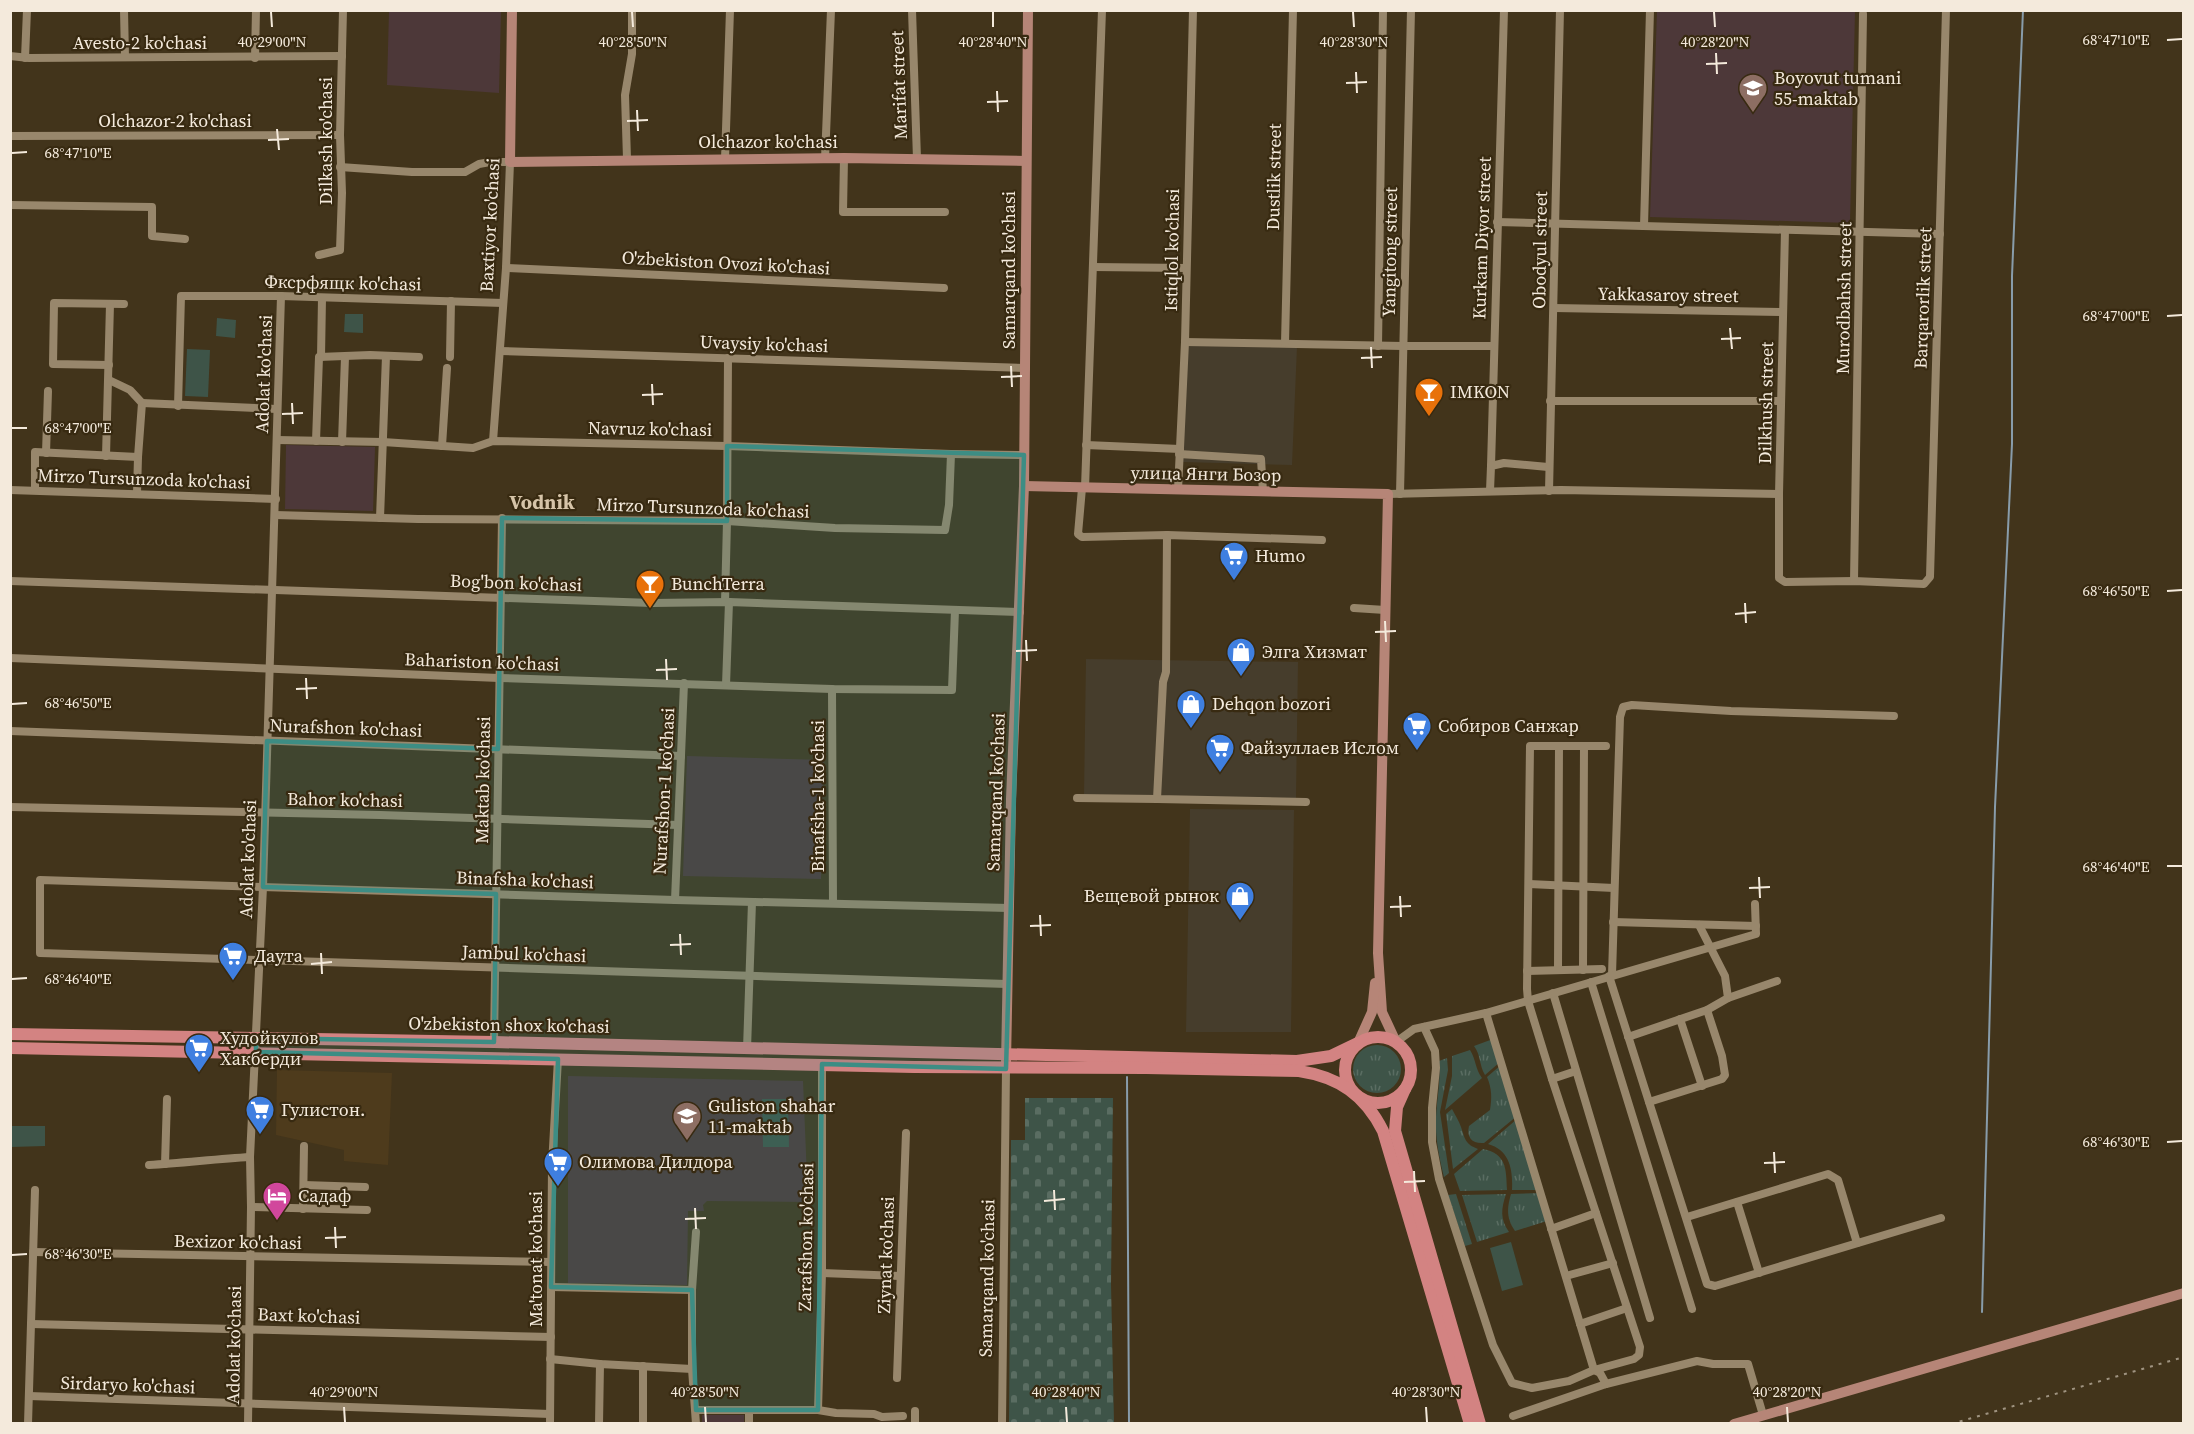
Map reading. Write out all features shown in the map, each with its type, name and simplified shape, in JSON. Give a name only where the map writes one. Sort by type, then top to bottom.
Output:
[{"type":"main road","name":"O'zbekiston shox ko'chasi","points":[[10,1034],[494,1042],[1006,1056],[1114,1062]]},
{"type":"main road","points":[[1114,1062],[1308,1061],[1331,1056],[1374,1037],[1385,1037],[1396,1042],[1410,1061],[1410,1078],[1397,1107],[1395,1131],[1474,1420]]},
{"type":"main road","points":[[1358,1043],[1350,1052],[1345,1070],[1347,1082],[1377,1119],[1388,1144],[1474,1420]]},
{"type":"main road","name":"O'zbekiston shox ko'chasi","points":[[10,1048],[1006,1069],[1114,1062]]},
{"type":"main road","points":[[1145,1062],[1299,1071],[1333,1080],[1370,1101],[1383,1102],[1395,1098],[1405,1089]]},
{"type":"street","points":[[25,58],[27,10]]},
{"type":"street","points":[[124,10],[125,57]]},
{"type":"street","points":[[255,58],[256,10]]},
{"type":"street","name":"Dilkash ko'chasi","points":[[319,255],[340,250],[343,10]]},
{"type":"street","name":"Baxtiyor ko'chasi","points":[[493,441],[506,268],[512,10]]},
{"type":"street","points":[[627,159],[625,95],[632,54],[632,10]]},
{"type":"street","points":[[725,159],[730,10]]},
{"type":"street","points":[[825,159],[831,10]]},
{"type":"street","name":"Marifat street","points":[[912,10],[917,159]]},
{"type":"street","name":"Samarqand ko'chasi","points":[[1002,1424],[1011,799],[1024,486],[1028,10]]},
{"type":"street","points":[[1102,10],[1086,445],[1078,534],[1082,537],[1167,535],[1322,540]]},
{"type":"street","name":"Istiqlol ko'chasi","points":[[1178,490],[1185,342],[1193,10]]},
{"type":"street","name":"Dustlik street","points":[[1285,343],[1293,10]]},
{"type":"street","name":"Yangitong street","points":[[1377,346],[1383,10]]},
{"type":"street","name":"Yangitong street","points":[[1400,494],[1411,10]]},
{"type":"street","name":"Kurkam Diyor street","points":[[1490,491],[1504,10]]},
{"type":"street","name":"Obodyul street","points":[[1549,491],[1560,10]]},
{"type":"street","points":[[1644,226],[1650,10]]},
{"type":"street","name":"Barqarorlik street","points":[[1854,581],[1924,584],[1930,577],[1946,10]]},
{"type":"street","name":"Murodbahsh street","points":[[1854,581],[1863,14]]},
{"type":"street","name":"Avesto-2 ko'chasi","points":[[10,56],[25,58],[342,56]]},
{"type":"street","name":"Olchazor-2 ko'chasi","points":[[10,136],[340,135]]},
{"type":"street","name":"Olchazor ko'chasi","points":[[510,162],[627,159],[1026,161]]},
{"type":"street","points":[[844,159],[843,212],[945,212]]},
{"type":"street","points":[[340,167],[412,172],[465,172],[490,162],[510,162]]},
{"type":"street","points":[[10,205],[152,207],[152,237],[184,239]]},
{"type":"street","points":[[1497,222],[1940,234]]},
{"type":"street","name":"Dilkhush street","points":[[1785,230],[1779,578],[1785,582],[1854,581]]},
{"type":"street","points":[[1094,267],[1186,268]]},
{"type":"street","name":"O'zbekiston Ovozi ko'chasi","points":[[506,268],[944,288]]},
{"type":"street","name":"Фксрфящк ko'chasi","points":[[178,406],[181,296],[281,296],[503,303]]},
{"type":"street","name":"Adolat ko'chasi","points":[[248,1424],[250,1157],[263,887],[281,296]]},
{"type":"street","points":[[316,441],[322,298]]},
{"type":"street","points":[[450,357],[451,301]]},
{"type":"street","points":[[109,365],[53,364],[54,303],[124,304]]},
{"type":"street","points":[[106,456],[110,304]]},
{"type":"street","name":"Yakkasaroy street","points":[[1554,308],[1783,312]]},
{"type":"street","points":[[1185,342],[1377,346],[1493,345]]},
{"type":"street","name":"Uvaysiy ko'chasi","points":[[500,351],[1026,368]]},
{"type":"street","points":[[381,518],[386,356]]},
{"type":"street","points":[[320,357],[419,357]]},
{"type":"street","points":[[342,442],[345,357]]},
{"type":"street","points":[[726,685],[728,358]]},
{"type":"street","points":[[442,446],[447,368]]},
{"type":"street","points":[[109,380],[130,390],[142,403],[277,409]]},
{"type":"street","points":[[46,453],[48,391]]},
{"type":"street","points":[[1550,401],[1781,401]]},
{"type":"street","points":[[137,493],[142,403]]},
{"type":"street","name":"Navruz ko'chasi","points":[[277,440],[383,442],[473,448],[493,441],[1024,455]]},
{"type":"street","points":[[1086,445],[1257,457],[1261,459],[1263,492]]},
{"type":"street","points":[[35,490],[35,452],[138,457]]},
{"type":"street","name":"Mirzo Tursunzoda ko'chasi","points":[[275,515],[727,521],[834,528],[945,530],[949,505],[951,454]]},
{"type":"street","points":[[1491,465],[1548,467]]},
{"type":"street","name":"улица Янги Бозор","points":[[1024,486],[1388,494]]},
{"type":"street","name":"Mirzo Tursunzoda ko'chasi","points":[[10,490],[276,499]]},
{"type":"street","points":[[1358,1043],[1372,1012],[1378,953],[1388,494],[1549,491],[1779,494]]},
{"type":"street","name":"Maktab ko'chasi","points":[[494,1042],[502,518]]},
{"type":"street","points":[[1157,799],[1163,682],[1166,672],[1167,535]]},
{"type":"street","name":"Bog'bon ko'chasi","points":[[10,581],[652,603],[727,602],[1020,612]]},
{"type":"street","points":[[1354,608],[1386,610]]},
{"type":"street","name":"Bahariston ko'chasi","points":[[10,658],[499,678],[832,689],[952,690],[955,610]]},
{"type":"street","name":"Nurafshon-1 ko'chasi","points":[[675,900],[684,683]]},
{"type":"street","name":"Binafsha-1 ko'chasi","points":[[832,689],[833,903]]},
{"type":"street","points":[[1894,716],[1623,706],[1620,717],[1610,976],[1707,1284],[1715,1286],[1941,1218]]},
{"type":"street","name":"Nurafshon ko'chasi","points":[[10,731],[681,756]]},
{"type":"street","points":[[1424,1027],[1435,1051],[1436,1083],[1432,1108],[1432,1142],[1439,1179],[1493,1345],[1512,1383],[1532,1388],[1569,1381],[1594,1370],[1634,1359],[1639,1355],[1640,1347],[1528,1001],[1530,746],[1606,747]]},
{"type":"street","points":[[1558,970],[1559,746]]},
{"type":"street","points":[[1583,970],[1584,746]]},
{"type":"street","points":[[1077,798],[1306,802]]},
{"type":"street","name":"Bahor ko'chasi","points":[[10,807],[380,815],[678,825]]},
{"type":"street","name":"Binafsha ko'chasi","points":[[40,953],[40,880],[1009,908]]},
{"type":"street","points":[[1529,884],[1614,888]]},
{"type":"street","points":[[747,1049],[752,902]]},
{"type":"street","points":[[1378,953],[1382,1012],[1387,1027],[1396,1042],[1414,1029],[1486,1013],[1756,934],[1755,904]]},
{"type":"street","points":[[1613,922],[1756,926]]},
{"type":"street","points":[[1699,925],[1725,976],[1728,998]]},
{"type":"street","name":"Jambul ko'chasi","points":[[40,953],[1007,984]]},
{"type":"street","points":[[1527,971],[1602,969]]},
{"type":"street","points":[[1628,1036],[1707,1010],[1728,998],[1777,981]]},
{"type":"street","points":[[1591,982],[1692,1309]]},
{"type":"street","points":[[1553,993],[1650,1318]]},
{"type":"street","points":[[1649,1102],[1722,1079],[1725,1075],[1722,1056],[1707,1010]]},
{"type":"street","points":[[1486,1013],[1594,1370],[1600,1373],[1606,1384]]},
{"type":"street","points":[[1680,1019],[1702,1086]]},
{"type":"street","name":"Ma'tonat ko'chasi","points":[[550,1424],[552,1166],[558,1059]]},
{"type":"street","name":"Zarafshon ko'chasi","points":[[818,1410],[822,1273],[822,1064]]},
{"type":"street","points":[[1552,1079],[1576,1071]]},
{"type":"street","points":[[165,1164],[167,1099]]},
{"type":"street","name":"Ziynat ko'chasi","points":[[897,1378],[906,1133]]},
{"type":"street","points":[[303,1209],[304,1146]]},
{"type":"street","points":[[149,1165],[250,1157]]},
{"type":"street","points":[[1687,1217],[1827,1174],[1838,1180],[1857,1243]]},
{"type":"street","points":[[304,1185],[365,1186]]},
{"type":"street","points":[[28,1424],[35,1190]]},
{"type":"street","points":[[1737,1202],[1759,1273]]},
{"type":"street","points":[[251,1207],[367,1210]]},
{"type":"street","points":[[1551,1229],[1596,1213]]},
{"type":"street","points":[[696,1232],[692,1290],[692,1369],[696,1424]]},
{"type":"street","name":"Bexizor ko'chasi","points":[[33,1252],[250,1258],[551,1262]]},
{"type":"street","points":[[1566,1276],[1612,1263]]},
{"type":"street","points":[[822,1273],[900,1276]]},
{"type":"street","points":[[551,1287],[692,1290]]},
{"type":"street","points":[[1734,1424],[2184,1293]]},
{"type":"street","points":[[1580,1324],[1627,1308]]},
{"type":"street","name":"Baxt ko'chasi","points":[[31,1324],[551,1337]]},
{"type":"street","points":[[550,1359],[692,1369]]},
{"type":"street","points":[[1512,1416],[1606,1384],[1697,1360],[1713,1364],[1748,1364],[1763,1415]]},
{"type":"street","points":[[599,1424],[600,1364]]},
{"type":"street","points":[[643,1366],[643,1424]]},
{"type":"street","name":"Sirdaryo ko'chasi","points":[[29,1396],[550,1414]]},
{"type":"street","points":[[696,1410],[818,1410],[874,1414],[882,1417],[903,1416]]},
{"type":"street","points":[[749,1411],[749,1424]]},
{"type":"street","points":[[915,1411],[915,1424]]},
{"type":"street","points":[[835,1424],[836,1413]]},
{"type":"highlighted area","points":[[727,446],[1024,455],[1006,1069],[822,1064],[818,1410],[696,1410],[692,1290],[551,1287],[558,1059],[256,1052],[256,1038],[494,1042],[496,894],[263,887],[267,741],[498,749],[502,518],[727,521]]},
{"type":"shaded area","points":[[389,11],[501,11],[499,93],[387,85]]},
{"type":"shaded area","name":"Boyovut tumani 55-maktab","points":[[1657,11],[1855,11],[1850,223],[1650,217]]},
{"type":"shaded area","points":[[1188,344],[1297,347],[1292,465],[1182,462]]},
{"type":"shaded area","points":[[286,445],[375,447],[373,511],[285,509]]},
{"type":"shaded area","name":"Dehqon bozori","points":[[1086,659],[1298,662],[1296,798],[1084,795]]},
{"type":"shaded area","points":[[687,756],[824,760],[821,879],[683,876]]},
{"type":"shaded area","name":"Вещевой рынок","points":[[1190,809],[1294,810],[1291,1032],[1186,1032]]},
{"type":"shaded area","points":[[277,1070],[392,1073],[388,1165],[344,1161],[344,1150],[276,1135]]},
{"type":"shaded area","name":"Guliston shahar 11-maktab","points":[[568,1076],[803,1081],[808,1202],[707,1201],[703,1205],[704,1211],[688,1211],[687,1285],[568,1283]]},
{"type":"shaded area","points":[[702,1415],[744,1415],[744,1423],[702,1423]]},
{"type":"green space","points":[[345,314],[363,314],[363,333],[344,332]]},
{"type":"green space","points":[[217,318],[236,320],[235,338],[216,336]]},
{"type":"green space","points":[[187,349],[210,350],[208,397],[185,396]]},
{"type":"green space","points":[[1493,1039],[1500,1062],[1485,1075],[1474,1046]]},
{"type":"green space","points":[[1372,1045],[1382,1045],[1394,1052],[1401,1064],[1401,1074],[1394,1086],[1382,1093],[1372,1093],[1357,1082],[1353,1074],[1353,1064],[1364,1049]]},
{"type":"green space","points":[[1470,1050],[1482,1078],[1445,1110],[1452,1076],[1452,1056]]},
{"type":"green space","points":[[1447,1058],[1448,1070],[1440,1112],[1449,1173],[1444,1177],[1436,1132],[1436,1117],[1439,1061]]},
{"type":"green space","points":[[1501,1065],[1517,1116],[1484,1143],[1477,1142],[1470,1137],[1469,1126],[1490,1110],[1491,1094],[1487,1077]]},
{"type":"green space","points":[[1025,1098],[1113,1098],[1111,1284],[1114,1423],[1009,1423],[1011,1140],[1025,1140]]},
{"type":"green space","points":[[762,1099],[788,1099],[789,1147],[763,1147]]},
{"type":"green space","points":[[1452,1109],[1466,1141],[1478,1149],[1453,1169],[1446,1114]]},
{"type":"green space","points":[[1517,1119],[1541,1190],[1512,1190],[1511,1168],[1506,1156],[1488,1144]]},
{"type":"green space","points":[[10,1126],[45,1126],[45,1146],[11,1147]]},
{"type":"green space","points":[[1483,1149],[1497,1155],[1504,1164],[1507,1190],[1460,1191],[1454,1174]]},
{"type":"green space","points":[[1542,1193],[1550,1220],[1515,1231],[1508,1213],[1511,1194]]},
{"type":"green space","points":[[1456,1194],[1472,1244],[1465,1246],[1448,1195]]},
{"type":"green space","points":[[1506,1194],[1502,1214],[1509,1232],[1477,1242],[1462,1195]]},
{"type":"green space","points":[[1511,1242],[1523,1285],[1502,1291],[1490,1248]]},
{"type":"waterway","points":[[1982,1312],[1995,807],[2012,444],[2012,276],[2023,10]]},
{"type":"waterway","points":[[1127,1077],[1129,1424]]},
{"type":"railway","points":[[1951,1424],[2184,1357]]},
{"type":"place","name":"Boyovut tumani 55-maktab","points":[[1753,114]]},
{"type":"place","name":"IMKON","points":[[1429,418]]},
{"type":"place","name":"Humo","points":[[1234,582]]},
{"type":"place","name":"BunchTerra","points":[[650,610]]},
{"type":"place","name":"Элга Хизмат","points":[[1241,678]]},
{"type":"place","name":"Dehqon bozori","points":[[1191,730]]},
{"type":"place","name":"Собиров Санжар","points":[[1417,752]]},
{"type":"place","name":"Файзуллаев Ислом","points":[[1220,774]]},
{"type":"place","name":"Вещевой рынок","points":[[1240,922]]},
{"type":"place","name":"Даута","points":[[233,982]]},
{"type":"place","name":"Худойкулов Хакберди","points":[[199,1074]]},
{"type":"place","name":"Гулистон.","points":[[260,1136]]},
{"type":"place","name":"Guliston shahar 11-maktab","points":[[687,1142]]},
{"type":"place","name":"Олимова Дилдора","points":[[558,1188]]},
{"type":"place","name":"Садаф","points":[[277,1222]]},
{"type":"district","name":"Vodnik","points":[[542,502]]}]
